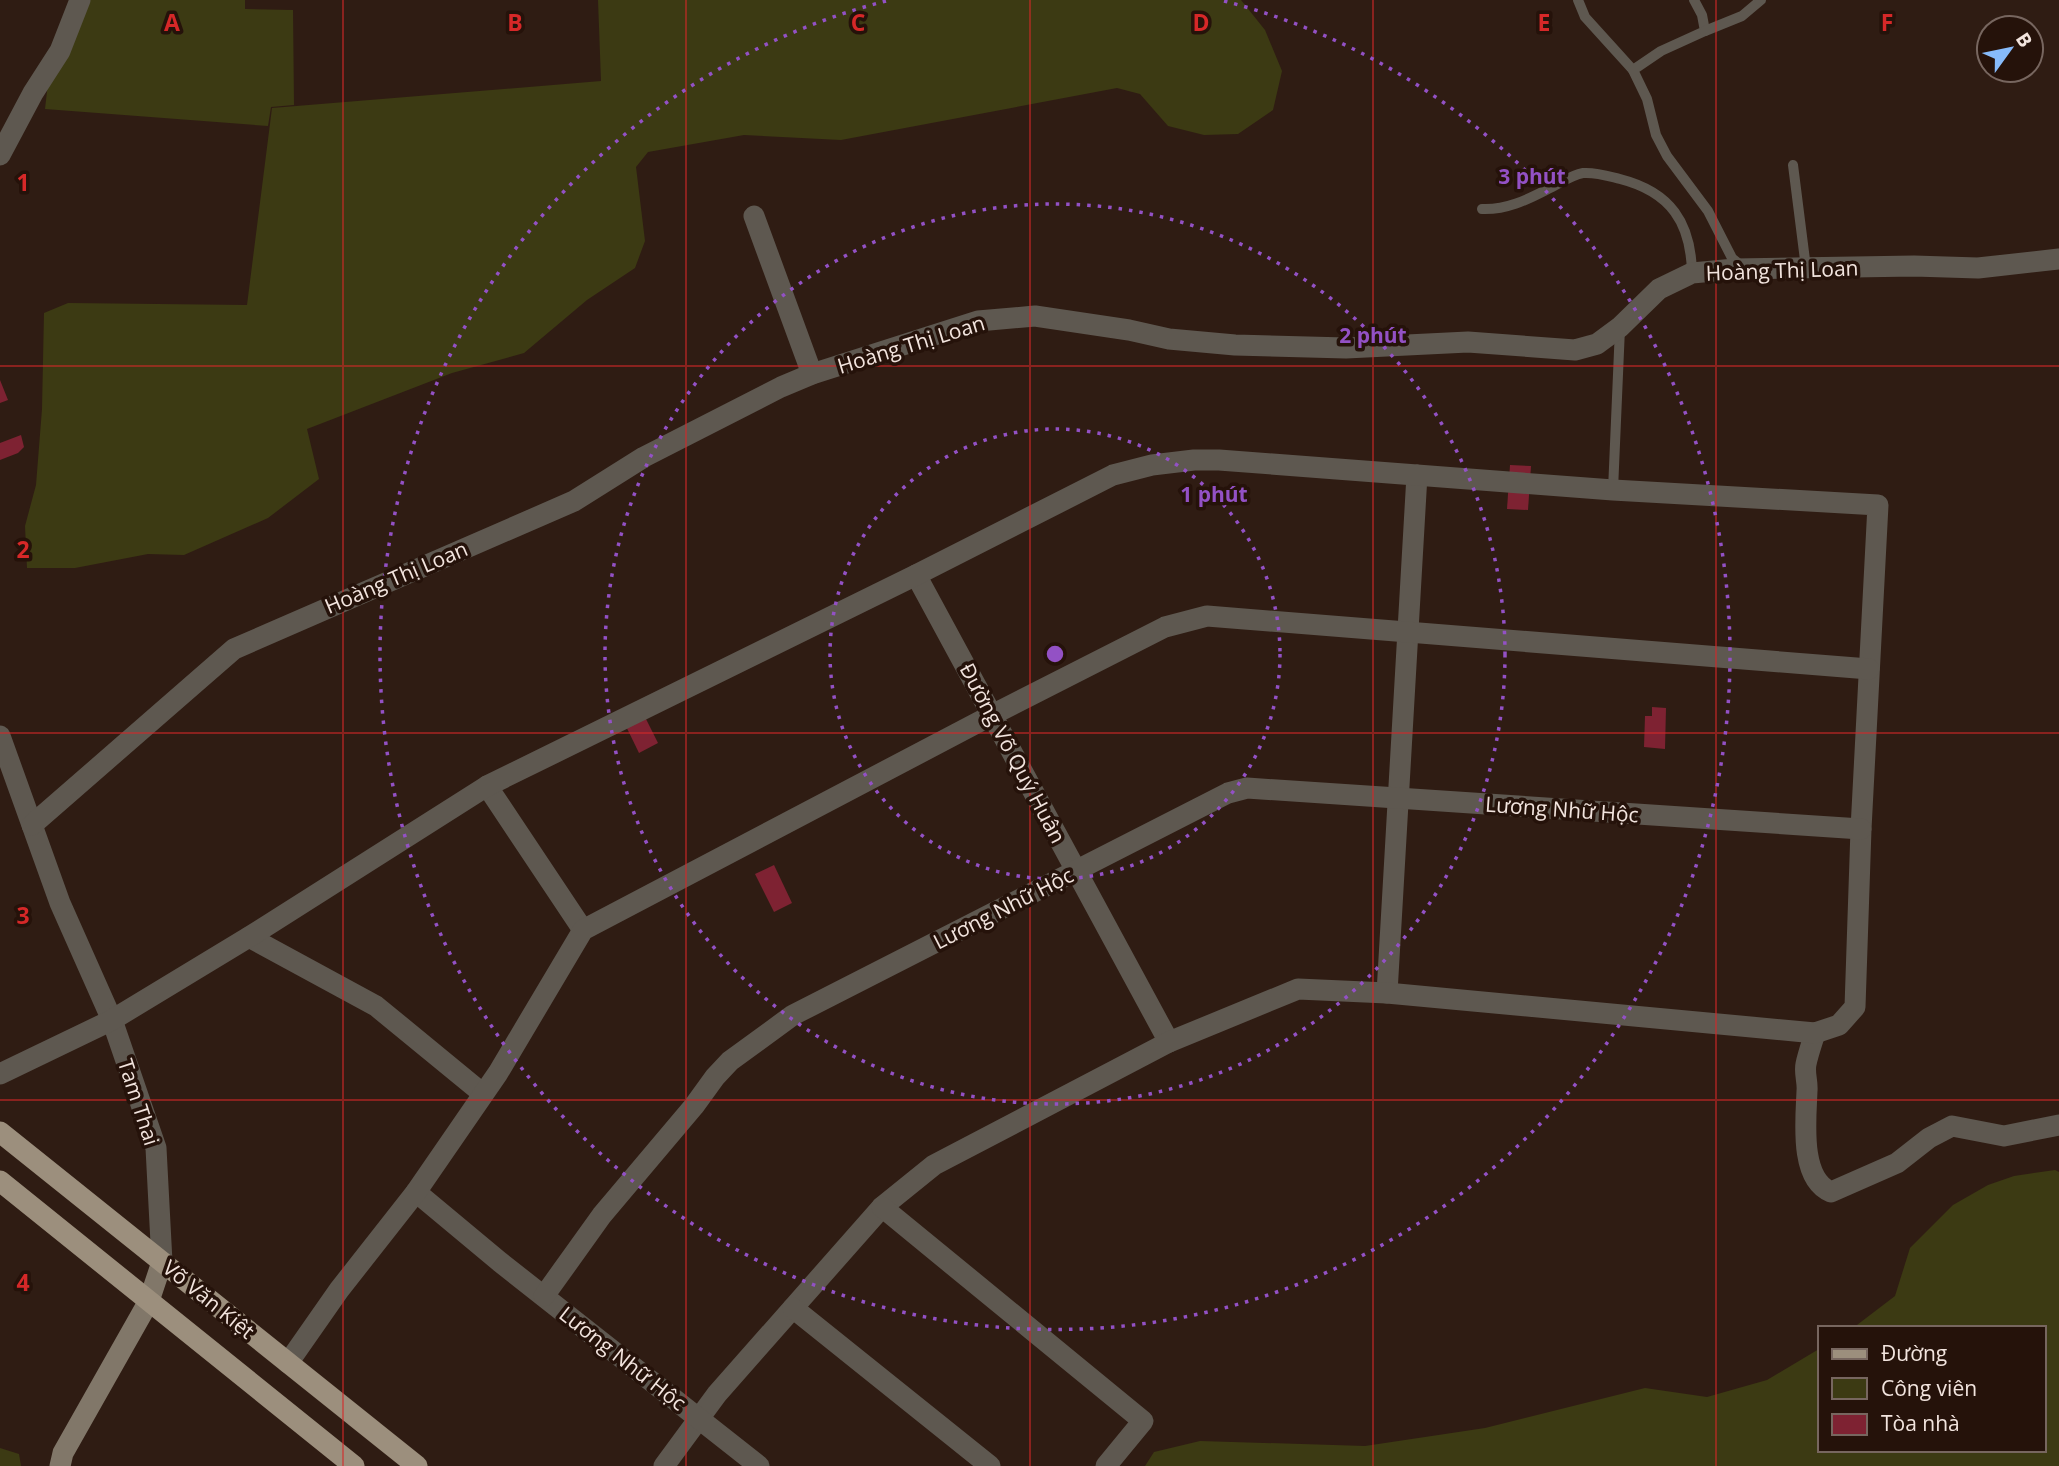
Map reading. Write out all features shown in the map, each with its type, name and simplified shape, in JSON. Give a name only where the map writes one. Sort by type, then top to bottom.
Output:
[{"type":"main road","name":"Võ Văn Kiệt","points":[[0,1132],[417,1466]]},
{"type":"main road","name":"Võ Văn Kiệt","points":[[0,1181],[354,1466]]},
{"type":"street","points":[[0,155],[33,93],[60,51],[80,0]]},
{"type":"street","points":[[754,216],[812,374]]},
{"type":"street","name":"Hoàng Thị Loan","points":[[32,825],[234,649],[574,501],[644,457],[734,410],[812,374],[978,321],[1035,316],[1129,330],[1169,339],[1235,345],[1346,348],[1468,342],[1575,350],[1597,344],[1620,327],[1659,289],[1698,273],[1740,269],[1978,268],[2059,259]]},
{"type":"street","points":[[0,1074],[112,1020],[249,937],[487,786],[1113,475],[1152,465],[1219,460],[1613,490],[1878,505],[1861,830],[1856,1007],[1839,1025],[1815,1033],[1387,993],[1298,989],[1169,1042],[934,1164],[882,1207],[717,1394],[664,1466]]},
{"type":"street","points":[[1387,993],[1417,475]]},
{"type":"street","name":"Đường Võ Quý Huân","points":[[916,575],[1169,1042]]},
{"type":"street","points":[[288,1363],[339,1290],[416,1192],[498,1073],[583,930],[1165,627],[1207,617],[1869,669]]},
{"type":"street","name":"Tam Thai","points":[[1,747],[60,903],[112,1020],[156,1148],[162,1262],[149,1301],[63,1453],[60,1466]]},
{"type":"street","points":[[487,786],[583,930]]},
{"type":"street","name":"Lương Nhữ Hộc","points":[[759,1466],[544,1296],[602,1215],[694,1107],[715,1077],[730,1061],[793,1015],[1228,793],[1247,788],[1861,830]]},
{"type":"street","points":[[249,937],[376,1006],[482,1093]]},
{"type":"street","points":[[1815,1033],[1805,1068],[1808,1090],[1806,1135],[1811,1168],[1823,1188],[1831,1192],[1897,1163],[1929,1138],[1952,1126],[2004,1136],[2059,1125]]},
{"type":"street","points":[[416,1192],[544,1296]]},
{"type":"street","points":[[882,1207],[1143,1421],[1106,1466]]},
{"type":"street","points":[[793,1308],[990,1466]]},
{"type":"lane","points":[[1578,0],[1585,17],[1633,70],[1647,99],[1656,135],[1667,156],[1708,211],[1740,269]]},
{"type":"lane","points":[[1694,0],[1702,15],[1705,31]]},
{"type":"lane","points":[[1633,70],[1661,51],[1742,16],[1761,0]]},
{"type":"lane","points":[[1793,165],[1806,268]]},
{"type":"lane","points":[[1482,209],[1516,204],[1581,173],[1600,173],[1627,180],[1647,188],[1674,209],[1690,241],[1698,273]]},
{"type":"lane","points":[[1613,490],[1620,327]]},
{"type":"green space","points":[[87,0],[245,0],[245,9],[293,10],[294,105],[271,107],[268,126],[45,109],[48,83]]},
{"type":"green space","points":[[598,0],[1241,0],[1265,30],[1282,71],[1273,110],[1238,134],[1204,135],[1168,126],[1140,94],[1117,88],[841,140],[744,135],[648,152],[636,167],[645,241],[635,268],[587,300],[524,353],[452,373],[307,429],[319,479],[268,518],[184,555],[148,554],[75,568],[27,568],[25,526],[36,485],[42,409],[44,313],[68,303],[247,305],[272,108],[601,81]]},
{"type":"green space","points":[[2055,1170],[2059,1172],[2059,1466],[1145,1466],[1154,1452],[1200,1441],[1365,1446],[1485,1428],[1645,1388],[1707,1397],[1767,1380],[1818,1350],[1818,1452],[2045,1452],[2045,1326],[1856,1326],[1895,1296],[1910,1248],[1953,1205],[1988,1185],[2014,1176]]},
{"type":"green space","points":[[0,1448],[19,1454],[21,1466],[0,1466]]},
{"type":"building","points":[[0,380],[8,400],[0,403]]},
{"type":"building","points":[[21,435],[24,447],[18,453],[0,460],[0,443]]},
{"type":"building","points":[[1510,465],[1531,466],[1528,510],[1507,509]]},
{"type":"building","points":[[639,705],[658,743],[639,753],[622,718]]},
{"type":"building","points":[[1652,707],[1666,708],[1665,749],[1644,747],[1645,716],[1652,716]]},
{"type":"building","points":[[774,865],[792,903],[774,912],[755,874]]}]
